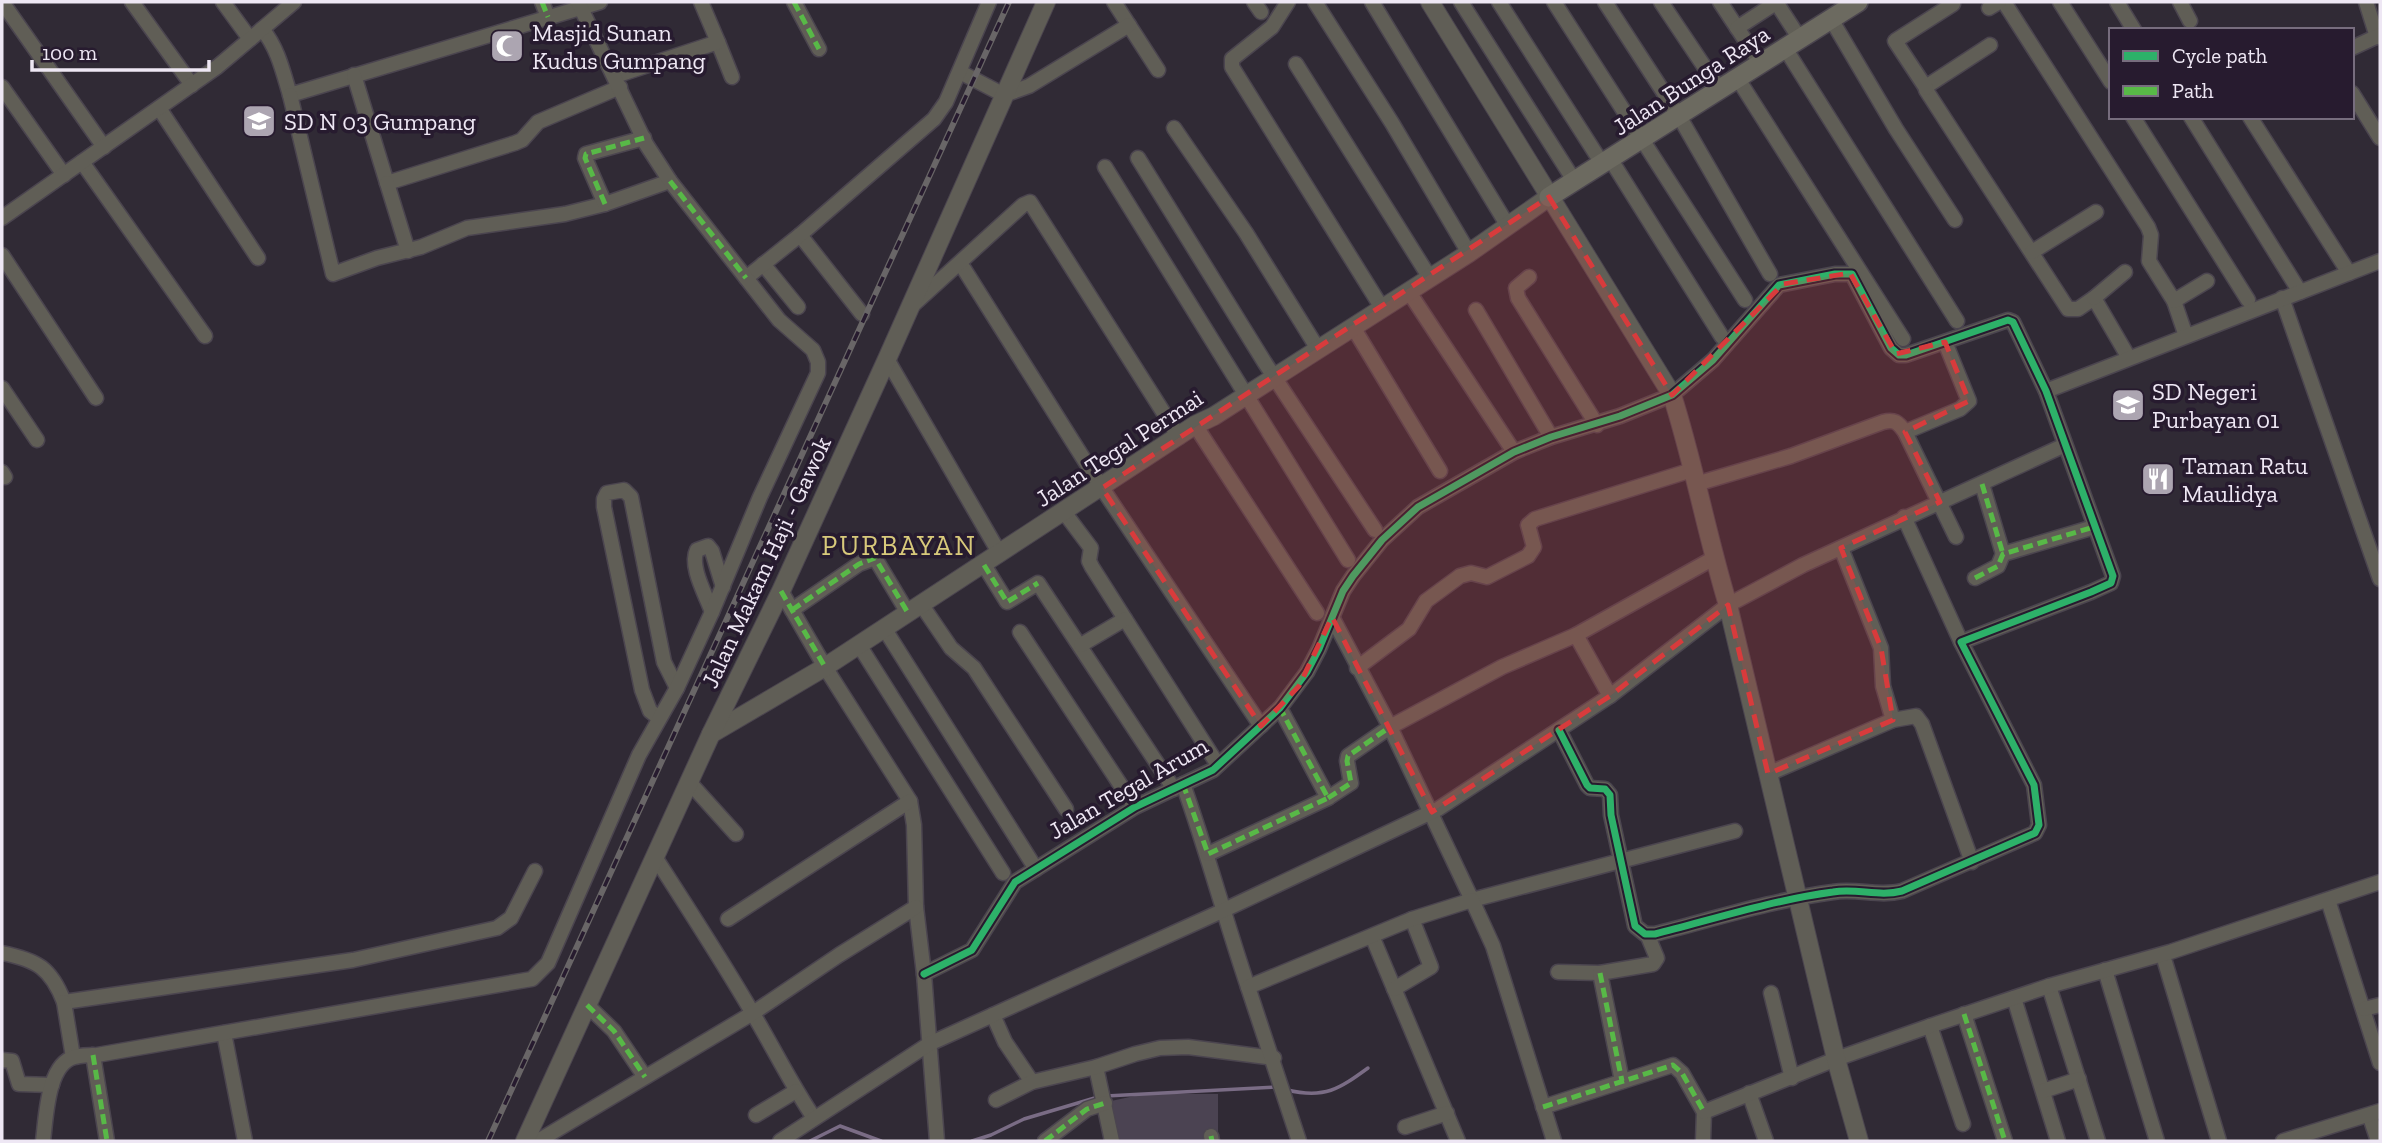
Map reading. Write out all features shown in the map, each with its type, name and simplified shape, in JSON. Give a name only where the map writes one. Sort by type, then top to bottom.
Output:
[{"type":"main road","name":"Jalan Bunga Raya","points":[[1549,197],[1793,44],[1835,11],[1858,2]]},
{"type":"street","points":[[2,2],[104,147]]},
{"type":"street","points":[[132,2],[192,85]]},
{"type":"street","points":[[223,2],[250,39]]},
{"type":"street","points":[[3,214],[64,175],[192,85],[294,2]]},
{"type":"street","points":[[542,2],[548,17]]},
{"type":"street","points":[[290,96],[548,17],[579,5],[600,2]]},
{"type":"street","points":[[701,2],[732,77]]},
{"type":"street","points":[[794,2],[819,48]]},
{"type":"street","points":[[746,278],[934,119],[946,102],[989,2]]},
{"type":"street","name":"Jalan Makam Haji - Gawok","points":[[525,1141],[711,734],[781,591],[1046,2]]},
{"type":"street","points":[[1114,2],[1158,70]]},
{"type":"street","points":[[1288,2],[1272,27],[1232,59],[1232,67],[1382,308]]},
{"type":"street","points":[[1315,2],[1392,123],[1469,253]]},
{"type":"street","points":[[1372,2],[1508,226]]},
{"type":"street","points":[[1430,2],[1672,395],[1728,605],[1836,1059],[1859,1141]]},
{"type":"street","points":[[1461,2],[1575,182]]},
{"type":"street","points":[[1499,2],[1722,337]]},
{"type":"street","points":[[1554,2],[1745,300]]},
{"type":"street","points":[[1605,2],[1679,116],[1770,274]]},
{"type":"street","points":[[1661,2],[1720,90]]},
{"type":"street","points":[[1720,2],[1761,64]]},
{"type":"street","points":[[1737,28],[1776,2],[1793,44],[1956,321]]},
{"type":"street","points":[[2060,2],[2109,79]]},
{"type":"street","points":[[2117,2],[2133,28]]},
{"type":"street","points":[[2180,2],[2190,21]]},
{"type":"street","points":[[2354,47],[2378,36],[2366,2]]},
{"type":"street","points":[[1953,4],[1895,41],[2068,309],[2078,309],[2125,272]]},
{"type":"street","points":[[1997,4],[2148,227],[2151,235],[2149,261],[2174,301],[2186,336]]},
{"type":"street","points":[[43,1141],[52,1085],[59,1069],[72,1057],[532,979],[548,963],[639,755],[677,688],[760,497],[818,373],[818,362],[813,350],[779,320],[670,181],[643,138],[618,81],[579,5]]},
{"type":"street","points":[[1835,11],[1896,129],[1955,220]]},
{"type":"street","points":[[960,72],[1004,95],[1029,86],[1129,25]]},
{"type":"street","points":[[262,29],[278,55],[290,96],[333,274],[377,258],[408,251],[467,228],[565,214],[605,204],[670,181]]},
{"type":"street","points":[[387,183],[523,140],[538,122],[618,81],[718,42]]},
{"type":"street","points":[[1926,88],[1990,45]]},
{"type":"street","points":[[1296,64],[1430,278]]},
{"type":"street","points":[[354,75],[408,251]]},
{"type":"street","points":[[1738,79],[1903,339]]},
{"type":"street","points":[[2,87],[64,175]]},
{"type":"street","points":[[2354,96],[2380,138]]},
{"type":"street","points":[[159,108],[258,258]]},
{"type":"street","points":[[2134,119],[2248,300]]},
{"type":"street","points":[[2193,119],[2300,292]]},
{"type":"street","points":[[2251,119],[2349,273]]},
{"type":"street","points":[[1174,128],[1246,233],[1318,349]]},
{"type":"street","points":[[605,204],[585,158],[586,154],[643,138]]},
{"type":"street","points":[[1138,158],[1265,363],[1375,530]]},
{"type":"street","points":[[82,162],[205,336]]},
{"type":"street","points":[[1105,167],[1348,560]]},
{"type":"street","name":"Jalan Tegal Permai","points":[[711,734],[825,667],[1195,425],[1409,292],[1549,197]]},
{"type":"street","points":[[910,307],[1023,205],[1030,202],[1179,436]]},
{"type":"street","points":[[2032,252],[2096,212]]},
{"type":"street","points":[[800,235],[862,314]]},
{"type":"street","points":[[2,255],[96,398]]},
{"type":"street","points":[[2046,391],[2380,261]]},
{"type":"street","points":[[764,264],[798,307]]},
{"type":"street","points":[[964,269],[1102,488],[1261,726]]},
{"type":"street","name":"Jalan Tegal Arum","points":[[925,974],[972,950],[1012,885],[1135,807],[1208,773],[1261,726],[1280,708],[1307,673],[1320,649],[1325,615],[1359,567],[1402,520],[1418,507],[1514,452],[1552,437],[1597,425],[1672,395],[1713,360],[1773,290],[1783,284],[1850,273],[1856,279],[1895,352],[1906,355],[1945,342]]},
{"type":"street","points":[[1529,277],[1517,286],[1516,294],[1597,425]]},
{"type":"street","points":[[2174,301],[2207,281]]},
{"type":"street","points":[[1409,292],[1514,452]]},
{"type":"street","points":[[2094,298],[2129,358]]},
{"type":"street","points":[[2282,299],[2380,579]]},
{"type":"street","points":[[1476,310],[1552,437]]},
{"type":"street","points":[[1905,432],[1960,409],[1969,401],[1945,342],[2011,320],[2046,391],[2112,573],[2111,583],[1961,642]]},
{"type":"street","points":[[1353,327],[1440,471]]},
{"type":"street","points":[[887,359],[1000,554]]},
{"type":"street","points":[[2,388],[37,440]]},
{"type":"street","points":[[1357,668],[1409,629],[1426,601],[1460,576],[1471,573],[1487,577],[1528,556],[1535,547],[1528,525],[1535,519],[1694,477],[1791,456],[1883,422],[1896,422],[1905,432],[1956,537]]},
{"type":"street","points":[[1195,425],[1325,615],[1390,727],[1493,946],[1554,1141]]},
{"type":"street","points":[[780,1141],[929,1044],[1432,812],[1610,696],[1728,605],[1803,565],[1904,517],[2065,445]]},
{"type":"street","points":[[1975,578],[1998,566],[2003,554],[1982,484]]},
{"type":"street","points":[[659,718],[650,711],[642,690],[604,507],[607,493],[624,490],[631,497],[664,662],[677,688]]},
{"type":"street","points":[[1064,512],[1091,548],[1090,564],[1218,765]]},
{"type":"street","points":[[1559,730],[1587,785],[1590,788],[1605,789],[1610,795],[1611,816],[1635,926],[1640,932],[1647,934],[1837,891],[1891,894],[2032,835],[2039,825],[2036,792],[2029,771],[1961,642],[1904,517]]},
{"type":"street","points":[[2003,554],[2094,527]]},
{"type":"street","points":[[712,612],[695,564],[697,550],[710,548],[723,587]]},
{"type":"street","points":[[1841,548],[1881,648],[1883,686],[1894,720]]},
{"type":"street","points":[[792,610],[859,564],[875,558],[915,609],[951,648],[974,668],[1066,809]]},
{"type":"street","points":[[1208,854],[1328,798],[1351,783],[1348,756],[1390,727],[1502,667],[1576,635],[1714,558]]},
{"type":"street","points":[[984,565],[1007,602],[1038,583],[1178,786],[1208,854],[1222,911],[1274,1058],[1299,1141]]},
{"type":"street","points":[[781,591],[825,667],[910,801],[914,825],[916,907],[925,974],[937,1141]]},
{"type":"street","points":[[1081,645],[1125,619]]},
{"type":"street","points":[[884,628],[1036,869]]},
{"type":"street","points":[[1020,632],[1135,807]]},
{"type":"street","points":[[1576,635],[1610,696]]},
{"type":"street","points":[[859,645],[1003,873]]},
{"type":"street","points":[[1280,708],[1328,798]]},
{"type":"street","points":[[1768,774],[1894,720],[1914,715],[1919,717],[1972,862]]},
{"type":"street","points":[[690,783],[736,834]]},
{"type":"street","points":[[728,919],[910,801]]},
{"type":"street","points":[[1248,987],[1412,919],[1472,900],[1735,831]]},
{"type":"street","points":[[655,857],[753,1013],[814,1118]]},
{"type":"street","points":[[64,1002],[354,960],[490,930],[504,925],[511,918],[535,871]]},
{"type":"street","points":[[1704,1112],[1836,1059],[1964,1014],[2049,986],[2170,952],[2380,883]]},
{"type":"street","points":[[2329,900],[2380,1063]]},
{"type":"street","points":[[538,1141],[753,1013],[916,907]]},
{"type":"street","points":[[1394,989],[1431,967],[1412,919]]},
{"type":"street","points":[[1558,972],[1600,973],[1656,963],[1657,958],[1647,934]]},
{"type":"street","points":[[1372,936],[1458,1141]]},
{"type":"street","points":[[2,953],[27,958],[40,965],[54,980],[64,1002],[72,1057]]},
{"type":"street","points":[[2165,962],[2219,1141]]},
{"type":"street","points":[[2105,970],[2157,1141]]},
{"type":"street","points":[[1600,973],[1622,1081]]},
{"type":"street","points":[[2049,986],[2098,1141]]},
{"type":"street","points":[[1771,993],[1792,1078]]},
{"type":"street","points":[[2014,998],[2058,1141]]},
{"type":"street","points":[[587,1005],[614,1031],[645,1077]]},
{"type":"street","points":[[2364,1009],[2380,1005]]},
{"type":"street","points":[[1964,1014],[2005,1141]]},
{"type":"street","points":[[993,1015],[1005,1042],[1032,1082]]},
{"type":"street","points":[[1930,1026],[1963,1124]]},
{"type":"street","points":[[224,1033],[245,1141]]},
{"type":"street","points":[[996,1100],[1032,1082],[1171,1047],[1274,1058]]},
{"type":"street","points":[[93,1055],[107,1141]]},
{"type":"street","points":[[2,1060],[12,1060],[19,1084],[52,1085]]},
{"type":"street","points":[[1543,1107],[1670,1065],[1676,1066],[1704,1112],[1703,1141]]},
{"type":"street","points":[[1096,1067],[1112,1141]]},
{"type":"street","points":[[2043,1091],[2079,1079]]},
{"type":"street","points":[[756,1115],[796,1091]]},
{"type":"street","points":[[1749,1093],[1766,1141]]},
{"type":"street","points":[[1045,1141],[1104,1099]]},
{"type":"street","points":[[1405,1127],[1447,1113]]},
{"type":"street","points":[[2283,1141],[2376,1115],[2378,1141]]},
{"type":"highlighted area","points":[[1549,197],[1672,395],[1783,284],[1850,273],[1896,354],[1945,342],[1969,401],[1905,432],[1940,502],[1841,548],[1881,648],[1893,720],[1768,774],[1728,605],[1610,696],[1432,812],[1332,617],[1299,686],[1261,726],[1102,488]]},
{"type":"shaded area","points":[[1144,1094],[1218,1094],[1218,1131],[1208,1133],[1208,1140],[1119,1141],[1111,1101]]},
{"type":"waterway","points":[[1287,1090],[1322,1093],[1340,1087],[1368,1068]]},
{"type":"waterway","points":[[1106,1096],[1276,1087]]},
{"type":"waterway","points":[[972,1141],[1024,1119],[1098,1097]]},
{"type":"waterway","points":[[810,1141],[840,1126],[881,1141]]},
{"type":"railway","points":[[488,1141],[1009,2]]},
{"type":"marked path","points":[[542,2],[548,17]]},
{"type":"marked path","points":[[794,2],[819,49]]},
{"type":"marked path","points":[[605,204],[585,158],[586,154],[644,138]]},
{"type":"marked path","points":[[670,181],[746,278]]},
{"type":"marked path","points":[[1982,484],[2003,554]]},
{"type":"marked path","points":[[1975,578],[1998,566],[2003,554],[2094,527]]},
{"type":"marked path","points":[[792,610],[859,564],[875,558],[908,613]]},
{"type":"marked path","points":[[984,565],[1007,602],[1038,583]]},
{"type":"marked path","points":[[781,591],[825,667]]},
{"type":"marked path","points":[[1183,784],[1208,854],[1328,798],[1280,708]]},
{"type":"marked path","points":[[1328,798],[1351,783],[1348,756],[1390,727]]},
{"type":"marked path","points":[[1600,973],[1622,1081]]},
{"type":"marked path","points":[[587,1005],[614,1031],[645,1077]]},
{"type":"marked path","points":[[1964,1014],[2005,1141]]},
{"type":"marked path","points":[[93,1055],[107,1141]]},
{"type":"marked path","points":[[1543,1107],[1673,1065],[1682,1073],[1704,1112]]},
{"type":"marked path","points":[[1045,1141],[1087,1109],[1105,1103]]},
{"type":"marked path","points":[[1211,1136],[1212,1141]]},
{"type":"cycle path","points":[[924,974],[972,950],[1015,882],[1135,807],[1213,770],[1280,708],[1307,672],[1343,591],[1353,576],[1382,540],[1418,507],[1514,452],[1551,437],[1620,416],[1672,395],[1713,360],[1779,285],[1835,274],[1852,274],[1891,348],[1899,355],[1906,355],[2008,320],[2013,322],[2046,391],[2113,576],[2111,583],[2091,592],[1961,642],[2034,785],[2039,825],[2035,833],[1902,891],[1842,891],[1811,895],[1655,934],[1645,934],[1635,926],[1611,815],[1610,795],[1605,789],[1590,788],[1587,785],[1559,730]]},
{"type":"place","name":"Masjid Sunan Kudus Gumpang","points":[[507,46]]},
{"type":"place","name":"SD N 03 Gumpang","points":[[259,121]]},
{"type":"place","name":"SD Negeri Purbayan 01","points":[[2128,405]]},
{"type":"place","name":"Taman Ratu Maulidya","points":[[2158,479]]},
{"type":"district","name":"PURBAYAN","points":[[899,545]]}]
